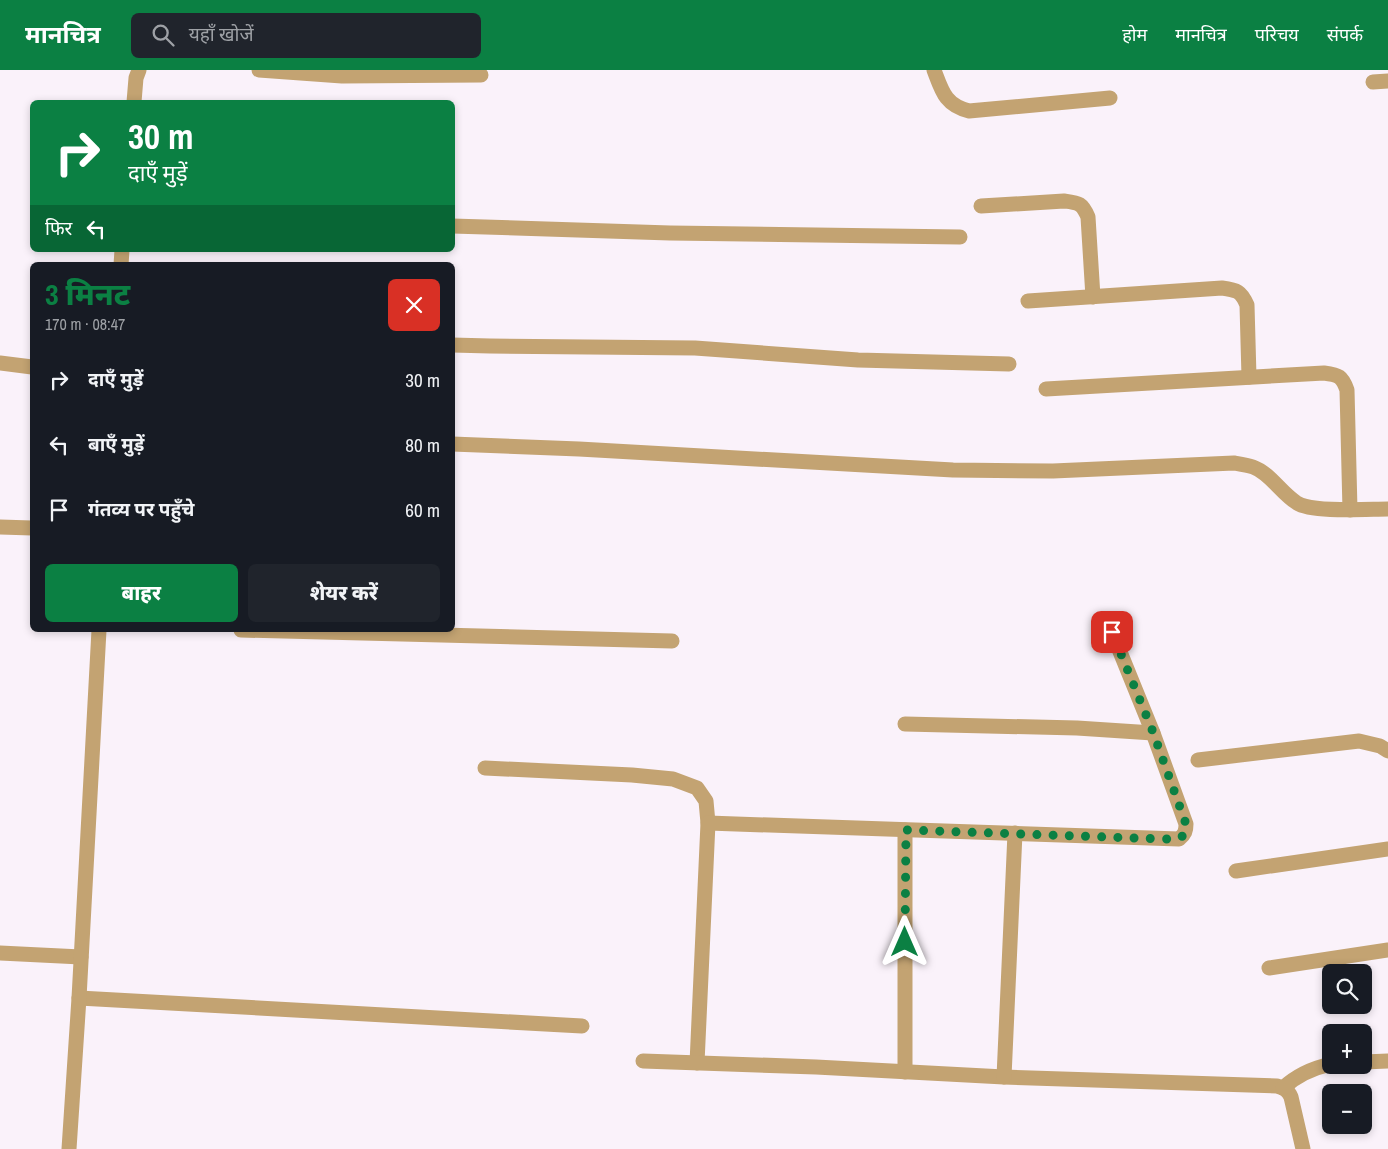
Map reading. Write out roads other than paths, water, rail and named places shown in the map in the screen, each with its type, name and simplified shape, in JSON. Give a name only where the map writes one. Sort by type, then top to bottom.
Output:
[{"type":"street","points":[[134,100],[136,78],[139,70]]},
{"type":"street","points":[[259,70],[342,76],[481,75]]},
{"type":"street","points":[[934,70],[949,102],[958,109],[969,111],[1110,98]]},
{"type":"street","points":[[981,206],[1064,201],[1077,202],[1084,207],[1088,217],[1093,297]]},
{"type":"street","points":[[455,226],[670,233],[960,237]]},
{"type":"street","points":[[1028,301],[1222,288],[1236,290],[1243,296],[1247,305],[1249,377]]},
{"type":"street","points":[[455,345],[695,348],[858,360],[1009,364]]},
{"type":"street","points":[[0,363],[30,367]]},
{"type":"street","points":[[1046,389],[1324,373],[1337,375],[1344,381],[1347,390],[1350,510]]},
{"type":"street","points":[[455,444],[580,449],[953,470],[1053,471],[1234,463],[1253,467],[1269,478],[1298,505],[1323,510],[1388,509]]},
{"type":"street","points":[[0,527],[30,528]]},
{"type":"street","points":[[69,1149],[79,998],[98,632]]},
{"type":"street","points":[[319,632],[672,641]]},
{"type":"street","points":[[708,824],[1179,839],[1186,831],[1186,824],[1153,732],[1112,632]]},
{"type":"street","points":[[905,724],[1077,728],[1153,732]]},
{"type":"street","points":[[1198,760],[1359,741],[1380,746],[1388,751]]},
{"type":"street","points":[[485,768],[632,775],[673,779],[697,788],[702,794],[706,801],[708,824],[697,1063]]},
{"type":"street","points":[[905,1072],[906,830]]},
{"type":"street","points":[[1004,1077],[1015,833]]},
{"type":"street","points":[[1236,871],[1388,849]]},
{"type":"street","points":[[1269,968],[1388,950]]},
{"type":"street","points":[[0,953],[81,957]]},
{"type":"street","points":[[79,998],[582,1026]]},
{"type":"street","points":[[643,1061],[1004,1077],[1277,1086],[1288,1091],[1291,1097],[1303,1149]]},
{"type":"street","points":[[1372,1062],[1388,1062]]},
{"type":"street","points":[[1283,1088],[1294,1079],[1322,1066]]}]
